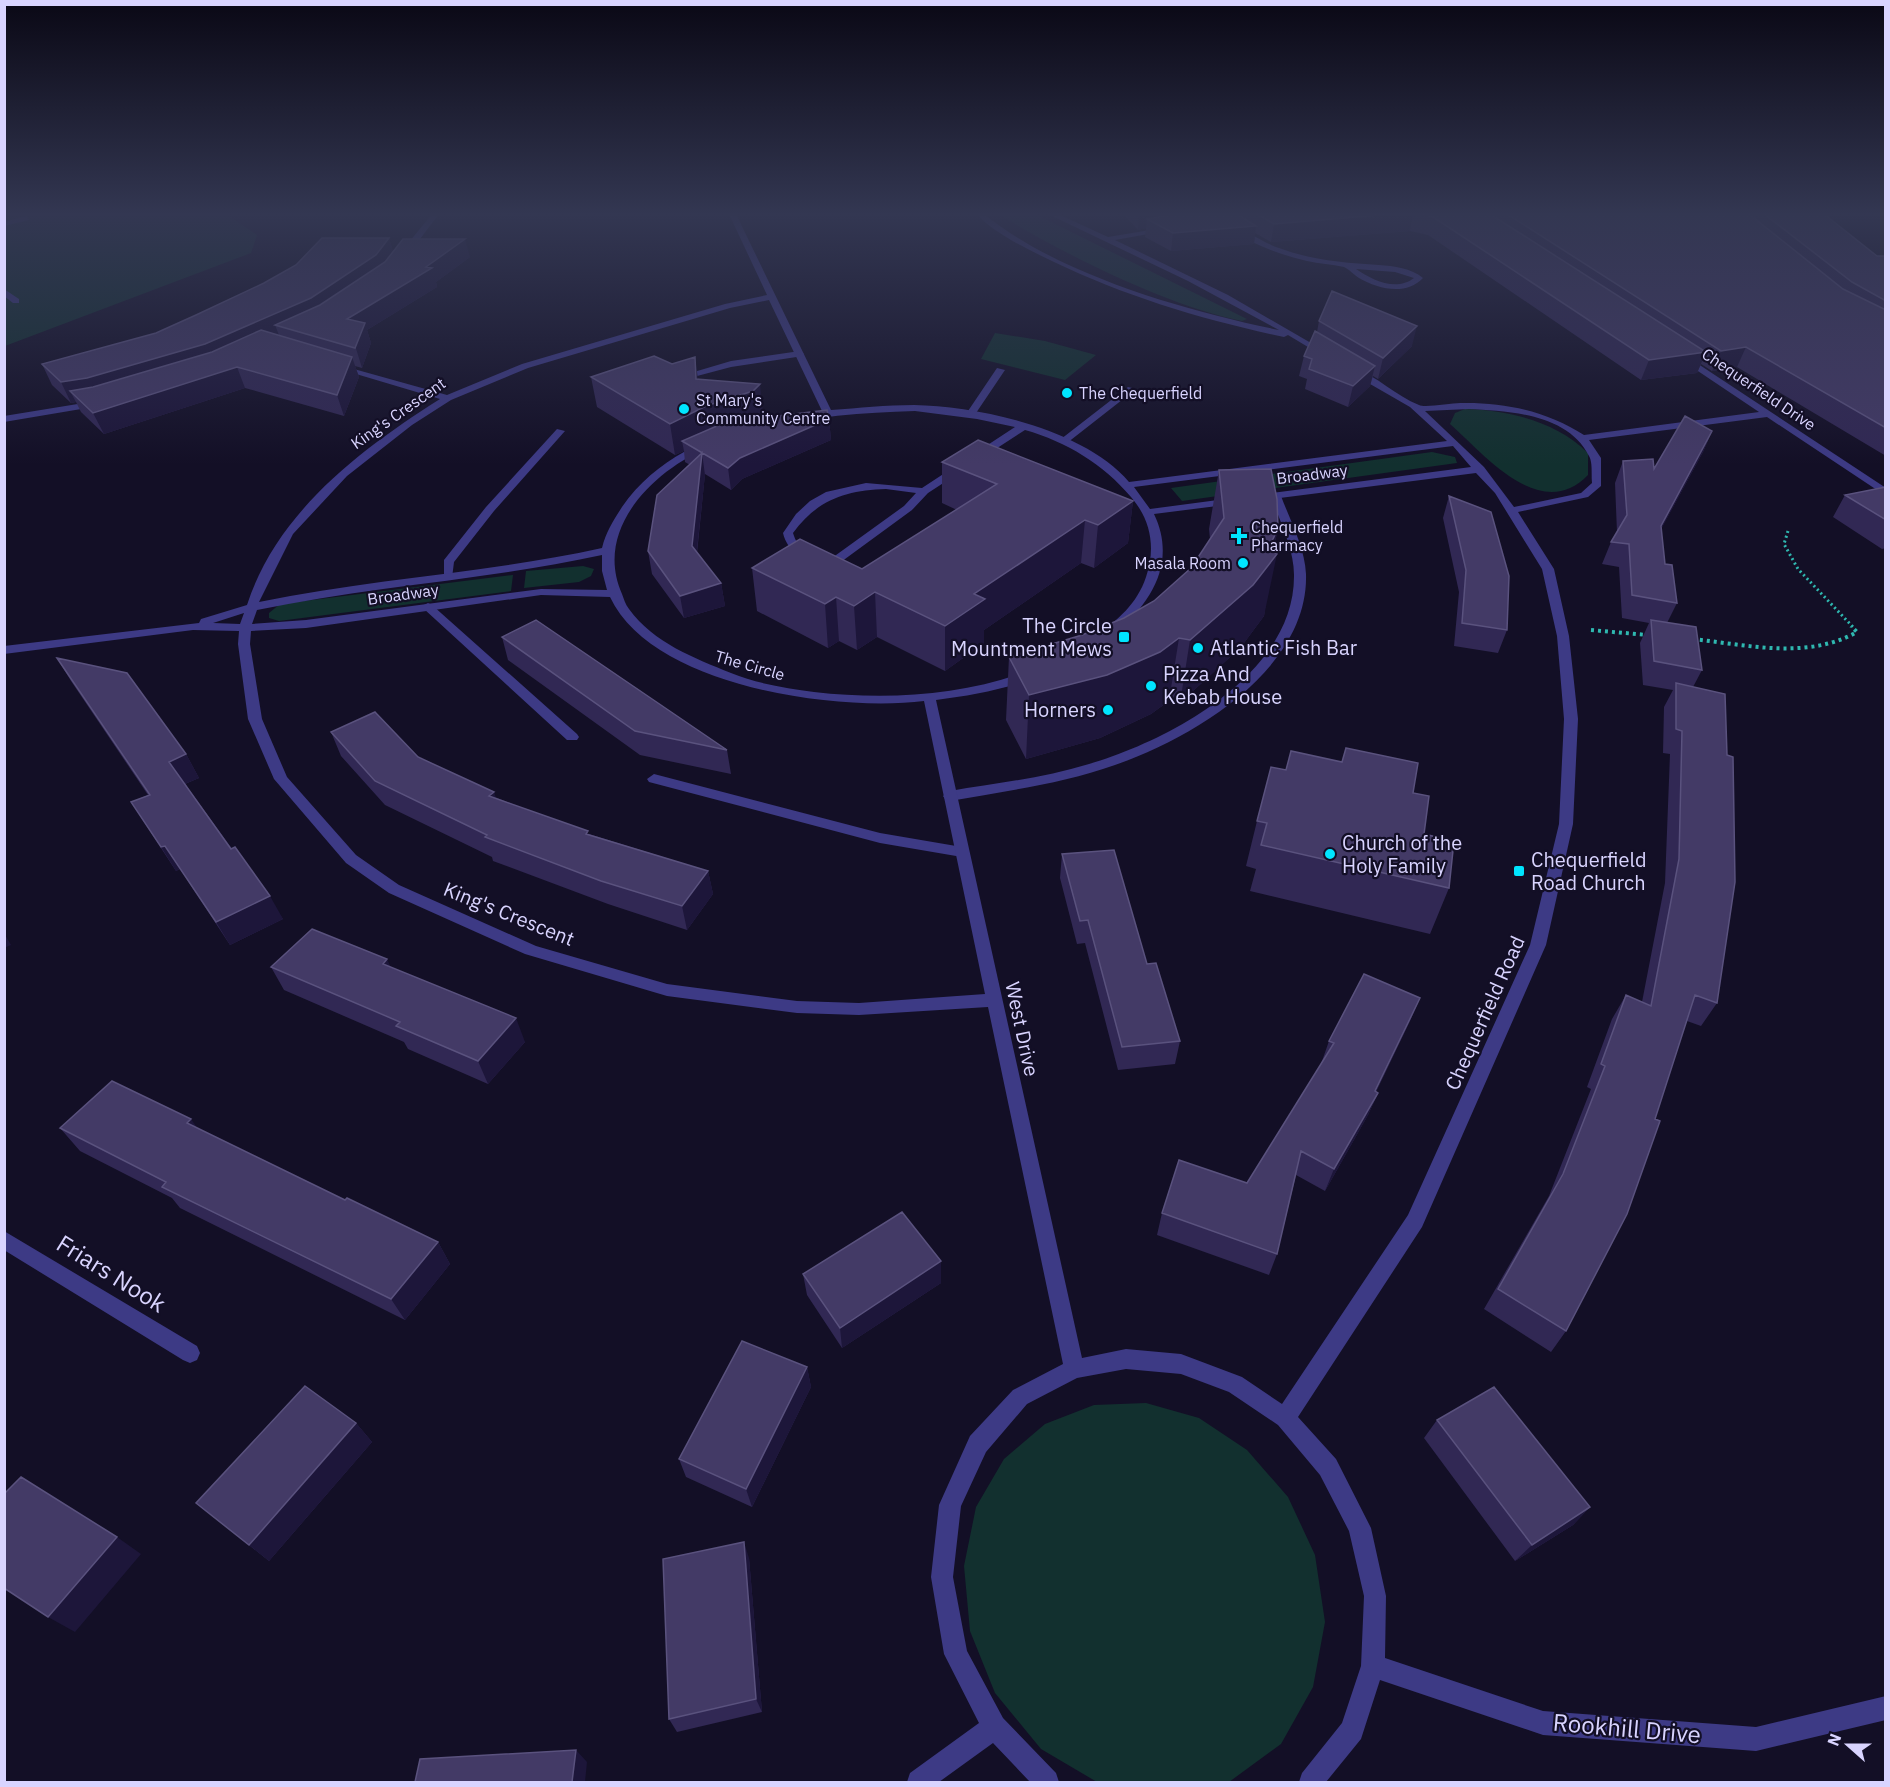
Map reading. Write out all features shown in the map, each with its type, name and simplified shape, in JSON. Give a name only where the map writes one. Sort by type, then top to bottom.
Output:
[{"type":"street","points":[[12,297],[16,301]]},
{"type":"street","name":"King's Crescent","points":[[768,297],[728,306],[525,366],[447,398],[343,474],[307,509],[288,532],[274,555],[252,607],[245,628],[244,644],[255,719],[281,779],[351,859],[394,890],[531,951],[667,990],[797,1006],[859,1009],[994,1000]]},
{"type":"street","points":[[770,297],[828,413]]},
{"type":"street","name":"Chequerfield Road","points":[[1150,297],[1206,317],[1296,336]]},
{"type":"street","name":"Chequerfield Road","points":[[1228,297],[1417,409],[1480,469],[1513,510],[1548,569],[1561,627],[1571,719],[1566,824],[1538,945],[1415,1221],[1285,1418]]},
{"type":"street","name":"Chequerfield Drive","points":[[1672,349],[1886,493]]},
{"type":"street","points":[[682,377],[731,364],[800,354]]},
{"type":"street","points":[[323,362],[447,398]]},
{"type":"street","points":[[971,414],[1000,370]]},
{"type":"street","points":[[1064,441],[1131,389]]},
{"type":"street","points":[[4,419],[110,400]]},
{"type":"street","points":[[1417,409],[1473,404],[1515,409],[1547,418],[1581,438],[1593,449],[1600,468],[1597,484],[1584,495],[1513,510]]},
{"type":"street","name":"The Circle","points":[[915,408],[971,414],[1024,426],[1064,441],[1098,459],[1129,485],[1148,512],[1156,533],[1157,562],[1146,592],[1124,621],[1089,647],[1043,670],[989,687],[929,698],[851,700],[776,691],[710,672],[658,644],[623,610],[607,574],[609,538],[626,504],[656,474],[697,449],[745,430],[800,416],[828,413],[857,409],[915,408]]},
{"type":"street","points":[[1581,438],[1770,414]]},
{"type":"street","points":[[924,491],[881,484],[837,492],[806,511],[792,525],[788,533],[789,542],[793,550],[826,567],[908,508],[924,491],[1024,426]]},
{"type":"street","points":[[448,576],[448,562],[490,509],[560,431]]},
{"type":"street","name":"Broadway","points":[[1129,485],[1455,443]]},
{"type":"street","name":"Broadway","points":[[1148,512],[1480,469]]},
{"type":"street","points":[[950,796],[1057,777],[1110,762],[1162,741],[1206,715],[1253,679],[1279,648],[1294,614],[1299,594],[1300,573],[1276,496]]},
{"type":"street","name":"Broadway","points":[[193,626],[252,607],[319,593],[540,565],[608,550]]},
{"type":"street","name":"Broadway","points":[[4,650],[193,626],[245,628],[306,624],[541,592],[616,594]]},
{"type":"street","points":[[428,607],[572,737]]},
{"type":"street","name":"West Drive","points":[[929,698],[1074,1369]]},
{"type":"street","points":[[654,779],[880,838],[962,852]]},
{"type":"street","name":"Friars Nook","points":[[4,1239],[190,1353]]},
{"type":"street","points":[[1047,1782],[994,1727],[956,1654],[942,1577],[950,1505],[978,1444],[1020,1397],[1074,1369],[1126,1359],[1181,1364],[1235,1384],[1285,1418],[1328,1467],[1360,1528],[1375,1596],[1373,1666],[1352,1730],[1311,1782]]},
{"type":"street","name":"Rookhill Drive","points":[[1373,1666],[1543,1723],[1756,1739],[1886,1708]]},
{"type":"street","points":[[919,1782],[994,1727]]},
{"type":"path","points":[[1687,638],[1790,648],[1823,647],[1846,640],[1857,632],[1798,569],[1784,544],[1788,531]]},
{"type":"path","points":[[1561,627],[1653,635]]},
{"type":"green space","points":[[5,297],[134,297],[5,346]]},
{"type":"green space","points":[[1166,297],[1203,297],[1247,319],[1242,321]]},
{"type":"green space","points":[[995,333],[1045,341],[1096,355],[1065,380],[981,359]]},
{"type":"green space","points":[[1465,409],[1498,412],[1531,419],[1561,433],[1588,453],[1588,475],[1570,488],[1552,492],[1533,489],[1514,480],[1450,424],[1455,413]]},
{"type":"green space","points":[[1432,452],[1455,457],[1457,463],[1182,501],[1171,488]]},
{"type":"green space","points":[[583,566],[594,569],[591,576],[579,582],[524,588],[526,571]]},
{"type":"green space","points":[[513,575],[511,591],[279,621],[269,618],[269,613],[280,604]]},
{"type":"green space","points":[[1146,1403],[1199,1418],[1247,1450],[1288,1497],[1315,1555],[1325,1622],[1313,1687],[1281,1744],[1229,1782],[1097,1782],[1041,1749],[995,1693],[970,1631],[964,1566],[976,1507],[1004,1459],[1045,1424],[1094,1405]]},
{"type":"building","points":[[233,297],[312,297],[205,344],[87,378],[61,382],[42,364],[156,333]]},
{"type":"building","points":[[331,297],[383,297],[347,319],[365,323],[355,348],[275,325]]},
{"type":"building","points":[[1329,297],[1348,297],[1417,326],[1383,358],[1319,321]]},
{"type":"building","points":[[1554,297],[1621,297],[1706,352],[1649,360]]},
{"type":"building","points":[[1637,297],[1860,297],[1886,310],[1886,428],[1746,347],[1721,351]]},
{"type":"building","points":[[261,330],[352,357],[337,395],[237,367],[93,413],[70,391],[93,387],[212,352]]},
{"type":"building","points":[[1315,331],[1375,366],[1353,386],[1309,369],[1312,359],[1304,356]]},
{"type":"building","points":[[654,356],[672,364],[695,357],[696,379],[760,384],[753,391],[706,406],[670,424],[591,377]]},
{"type":"building","points":[[827,410],[829,419],[740,458],[728,468],[682,441],[740,416],[736,421]]},
{"type":"building","points":[[1685,416],[1712,431],[1661,526],[1665,564],[1672,565],[1677,603],[1632,595],[1629,544],[1611,542],[1627,515],[1623,461],[1653,459],[1654,469]]},
{"type":"building","points":[[978,440],[1133,501],[1098,525],[1085,520],[974,594],[985,599],[945,626],[875,592],[854,606],[836,597],[825,604],[752,568],[800,539],[862,569],[997,484],[942,462]]},
{"type":"building","points":[[702,453],[692,546],[721,583],[680,596],[648,551],[657,495]]},
{"type":"building","points":[[1271,469],[1277,499],[1278,528],[1269,548],[1277,554],[1253,585],[1190,640],[1179,638],[1160,652],[1107,675],[1029,695],[1009,657],[1082,635],[1124,618],[1154,601],[1191,568],[1224,518],[1219,470]]},
{"type":"building","points":[[1886,487],[1886,520],[1845,495]]},
{"type":"building","points":[[1449,496],[1491,512],[1509,576],[1507,630],[1462,623],[1466,570]]},
{"type":"building","points":[[536,620],[727,750],[635,731],[502,637]]},
{"type":"building","points":[[1651,620],[1696,627],[1702,670],[1654,661]]},
{"type":"building","points":[[57,658],[127,673],[186,754],[169,762],[231,849],[235,847],[270,896],[216,922],[165,846],[161,847],[131,802],[150,795]]},
{"type":"building","points":[[1676,683],[1725,694],[1727,755],[1733,757],[1735,882],[1717,1003],[1695,995],[1655,1119],[1660,1121],[1627,1214],[1566,1331],[1498,1289],[1563,1174],[1605,1066],[1601,1064],[1626,995],[1651,1006],[1679,859],[1682,731],[1676,729]]},
{"type":"building","points":[[375,712],[418,757],[494,792],[489,796],[588,831],[586,834],[708,871],[682,906],[601,881],[485,837],[487,835],[375,781],[331,732]]},
{"type":"building","points":[[1346,748],[1418,763],[1413,793],[1429,796],[1424,834],[1454,841],[1449,888],[1261,845],[1267,823],[1257,821],[1271,767],[1286,770],[1291,751],[1342,762]]},
{"type":"building","points":[[1114,850],[1147,964],[1156,963],[1180,1041],[1122,1047],[1088,920],[1080,921],[1062,854]]},
{"type":"building","points":[[312,929],[387,959],[383,964],[516,1018],[478,1061],[396,1026],[400,1022],[271,967]]},
{"type":"building","points":[[1364,974],[1420,998],[1375,1091],[1378,1093],[1334,1169],[1301,1151],[1277,1254],[1162,1213],[1179,1160],[1247,1183],[1334,1043],[1329,1041]]},
{"type":"building","points":[[112,1081],[191,1119],[187,1123],[345,1200],[347,1198],[438,1242],[391,1299],[162,1187],[166,1182],[60,1128]]},
{"type":"building","points":[[902,1212],[941,1261],[840,1328],[803,1274]]},
{"type":"building","points":[[742,1341],[807,1367],[746,1489],[679,1459]]},
{"type":"building","points":[[305,1386],[356,1423],[249,1545],[196,1503]]},
{"type":"building","points":[[1494,1387],[1590,1507],[1532,1545],[1437,1420]]},
{"type":"building","points":[[21,1477],[117,1537],[48,1617],[4,1588],[4,1494]]},
{"type":"building","points":[[744,1542],[756,1699],[669,1719],[663,1559]]},
{"type":"building","points":[[576,1750],[572,1782],[415,1782],[420,1759]]},
{"type":"place","name":"The Chequerfield","points":[[1067,393]]},
{"type":"place","name":"St Mary's Community Centre","points":[[684,409]]},
{"type":"place","name":"Chequerfield Pharmacy","points":[[1239,536]]},
{"type":"place","name":"Masala Room","points":[[1243,563]]},
{"type":"place","name":"The Circle Mountment Mews","points":[[1124,637]]},
{"type":"place","name":"Atlantic Fish Bar","points":[[1198,648]]},
{"type":"place","name":"Pizza And Kebab House","points":[[1151,686]]},
{"type":"place","name":"Horners","points":[[1108,710]]},
{"type":"place","name":"Church of the Holy Family","points":[[1330,854]]},
{"type":"place","name":"Chequerfield Road Church","points":[[1519,871]]}]
